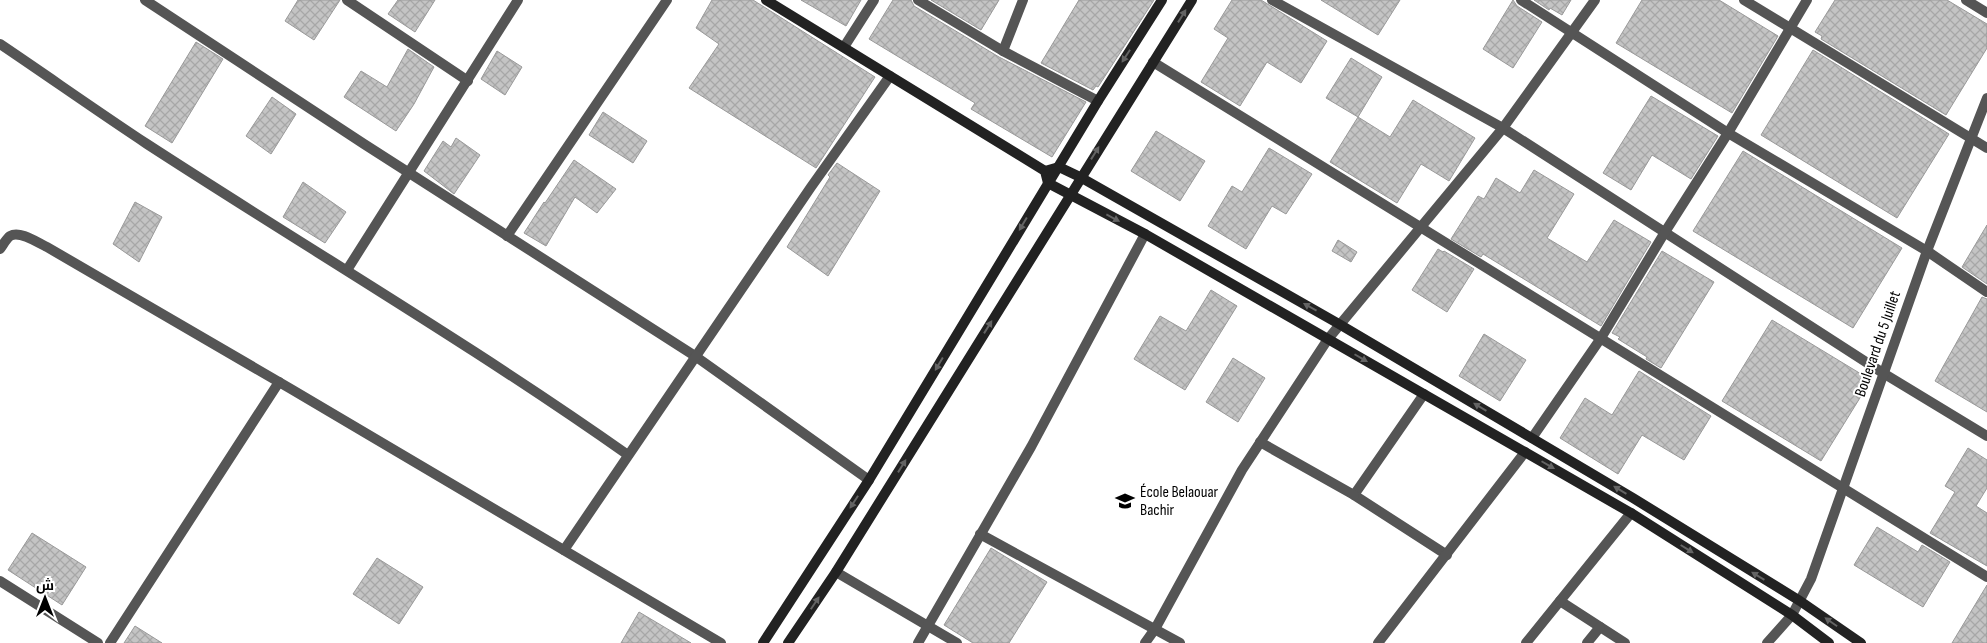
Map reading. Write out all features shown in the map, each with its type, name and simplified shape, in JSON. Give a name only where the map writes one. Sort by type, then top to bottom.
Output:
[{"type":"street","points":[[146,0],[507,236],[695,356],[869,480]]},
{"type":"street","points":[[347,0],[468,81]]},
{"type":"street","points":[[347,270],[518,0]]},
{"type":"street","points":[[507,236],[667,0]]},
{"type":"street","points":[[766,0],[1045,171],[1048,183],[1144,234],[1631,513],[1792,615],[1830,643]]},
{"type":"street","points":[[844,47],[874,0]]},
{"type":"street","points":[[918,0],[1003,52],[1098,101]]},
{"type":"street","points":[[1003,52],[1023,0]]},
{"type":"street","points":[[763,643],[869,480],[1098,101],[1162,0]]},
{"type":"street","points":[[788,643],[836,572],[1080,177],[1192,0]]},
{"type":"street","points":[[1272,0],[1503,128],[1883,373],[1987,436]]},
{"type":"street","points":[[1521,0],[1728,133],[1927,251],[1987,292]]},
{"type":"street","points":[[1144,643],[1155,629],[1238,478],[1328,339],[1503,128],[1595,0]]},
{"type":"street","points":[[1744,0],[1987,148]]},
{"type":"street","points":[[1532,438],[1601,338],[1728,133],[1807,0]]},
{"type":"street","points":[[1966,0],[1987,13]]},
{"type":"street","points":[[0,44],[146,144],[347,270],[566,411],[628,455]]},
{"type":"street","points":[[1153,62],[1420,229],[1601,338],[1987,577]]},
{"type":"street","points":[[564,550],[810,187],[890,76]]},
{"type":"street","name":"Boulevard du 5 Juillet","points":[[1767,643],[1792,615],[1811,578],[1927,251],[1987,98]]},
{"type":"street","points":[[1045,171],[1059,167],[1080,177],[1339,324],[1532,438],[1800,601],[1861,643]]},
{"type":"street","points":[[918,643],[1031,447],[1144,234]]},
{"type":"street","points":[[0,249],[11,235],[29,238],[279,382],[720,643]]},
{"type":"street","points":[[110,643],[279,382]]},
{"type":"street","points":[[1354,495],[1424,394]]},
{"type":"street","points":[[1260,442],[1354,495],[1447,555]]},
{"type":"street","points":[[1378,643],[1525,452]]},
{"type":"street","points":[[1526,643],[1631,513]]},
{"type":"street","points":[[980,534],[1180,643]]},
{"type":"street","points":[[836,572],[957,643]]},
{"type":"street","points":[[0,581],[98,643]]},
{"type":"street","points":[[1560,601],[1625,643]]},
{"type":"street","points":[[1588,643],[1600,627]]},
{"type":"building","points":[[298,0],[340,0],[314,40],[285,21]]},
{"type":"building","points":[[398,0],[435,0],[415,32],[388,14]]},
{"type":"building","points":[[712,0],[753,0],[875,77],[816,168],[689,88],[719,44],[696,28]]},
{"type":"building","points":[[801,0],[861,0],[846,26]]},
{"type":"building","points":[[893,0],[911,0],[914,6],[999,57],[1086,102],[1052,157],[971,109],[975,103],[869,39]]},
{"type":"building","points":[[931,0],[999,0],[981,30]]},
{"type":"building","points":[[1079,0],[1154,0],[1098,87],[1096,86],[1093,90],[1041,63]]},
{"type":"building","points":[[1232,0],[1261,0],[1327,41],[1301,83],[1267,62],[1240,106],[1201,82],[1228,38],[1214,29]]},
{"type":"building","points":[[1321,0],[1400,0],[1378,35]]},
{"type":"building","points":[[1513,0],[1517,6],[1542,22],[1513,68],[1483,49]]},
{"type":"building","points":[[1534,0],[1571,0],[1562,15],[1550,8],[1549,10]]},
{"type":"building","points":[[1642,0],[1719,0],[1778,36],[1732,113],[1616,43]]},
{"type":"building","points":[[1835,0],[1947,0],[1987,24],[1987,48],[1946,115],[1821,39],[1822,36],[1815,32]]},
{"type":"building","points":[[196,42],[223,59],[172,143],[145,126]]},
{"type":"building","points":[[408,49],[434,67],[414,104],[396,131],[344,97],[361,71],[387,87]]},
{"type":"building","points":[[1813,50],[1949,134],[1897,218],[1761,135]]},
{"type":"building","points":[[497,51],[522,67],[505,95],[481,79]]},
{"type":"building","points":[[1351,58],[1382,77],[1358,117],[1326,98]]},
{"type":"building","points":[[1651,96],[1718,136],[1691,179],[1652,155],[1631,190],[1603,173]]},
{"type":"building","points":[[272,97],[296,114],[271,154],[246,136]]},
{"type":"building","points":[[1413,100],[1475,138],[1449,181],[1421,164],[1397,203],[1330,162],[1358,117],[1390,137]]},
{"type":"building","points":[[603,112],[647,141],[633,163],[589,135]]},
{"type":"building","points":[[1156,131],[1205,161],[1180,201],[1131,171]]},
{"type":"building","points":[[456,138],[480,155],[454,194],[424,171],[443,141],[451,147]]},
{"type":"building","points":[[1269,148],[1312,174],[1286,214],[1272,206],[1246,249],[1208,226],[1232,186],[1242,192]]},
{"type":"building","points":[[1743,151],[1902,248],[1853,328],[1693,231]]},
{"type":"building","points":[[574,160],[616,189],[597,213],[575,197],[546,246],[524,233]]},
{"type":"building","points":[[837,163],[880,191],[828,276],[787,247],[830,177],[828,175]]},
{"type":"building","points":[[1534,170],[1574,194],[1547,238],[1587,262],[1614,220],[1651,242],[1601,326],[1483,254],[1481,257],[1451,239],[1478,196],[1484,199],[1496,178],[1520,193]]},
{"type":"building","points":[[303,182],[346,212],[325,243],[283,217]]},
{"type":"building","points":[[135,202],[162,217],[139,262],[113,244]]},
{"type":"building","points":[[1987,225],[1987,284],[1962,267]]},
{"type":"building","points":[[1338,240],[1357,252],[1351,262],[1332,251]]},
{"type":"building","points":[[1438,249],[1474,269],[1447,312],[1412,290]]},
{"type":"building","points":[[1662,251],[1714,282],[1661,368],[1612,333]]},
{"type":"building","points":[[1211,290],[1237,306],[1185,390],[1134,359],[1160,316],[1186,331]]},
{"type":"building","points":[[1982,297],[1987,299],[1987,412],[1935,381]]},
{"type":"building","points":[[1772,320],[1871,380],[1821,461],[1722,401]]},
{"type":"building","points":[[1484,334],[1526,360],[1500,401],[1459,376]]},
{"type":"building","points":[[1233,358],[1265,378],[1238,422],[1206,402]]},
{"type":"building","points":[[1639,371],[1711,416],[1684,460],[1642,435],[1618,474],[1560,438],[1585,398],[1612,415]]},
{"type":"building","points":[[1968,448],[1987,460],[1987,488],[1976,506],[1987,513],[1987,566],[1930,533],[1955,492],[1945,486]]},
{"type":"building","points":[[1877,527],[1918,552],[1922,545],[1950,562],[1923,607],[1854,565]]},
{"type":"building","points":[[32,533],[86,567],[62,605],[8,570]]},
{"type":"building","points":[[991,548],[1047,582],[1009,643],[973,643],[944,625]]},
{"type":"building","points":[[377,558],[423,587],[399,624],[353,594]]},
{"type":"building","points":[[1987,585],[1987,643],[1952,643]]},
{"type":"building","points":[[639,612],[691,643],[621,643]]},
{"type":"building","points":[[135,626],[162,643],[124,643]]},
{"type":"place","name":"École Belaouar Bachir","points":[[1125,501]]}]
